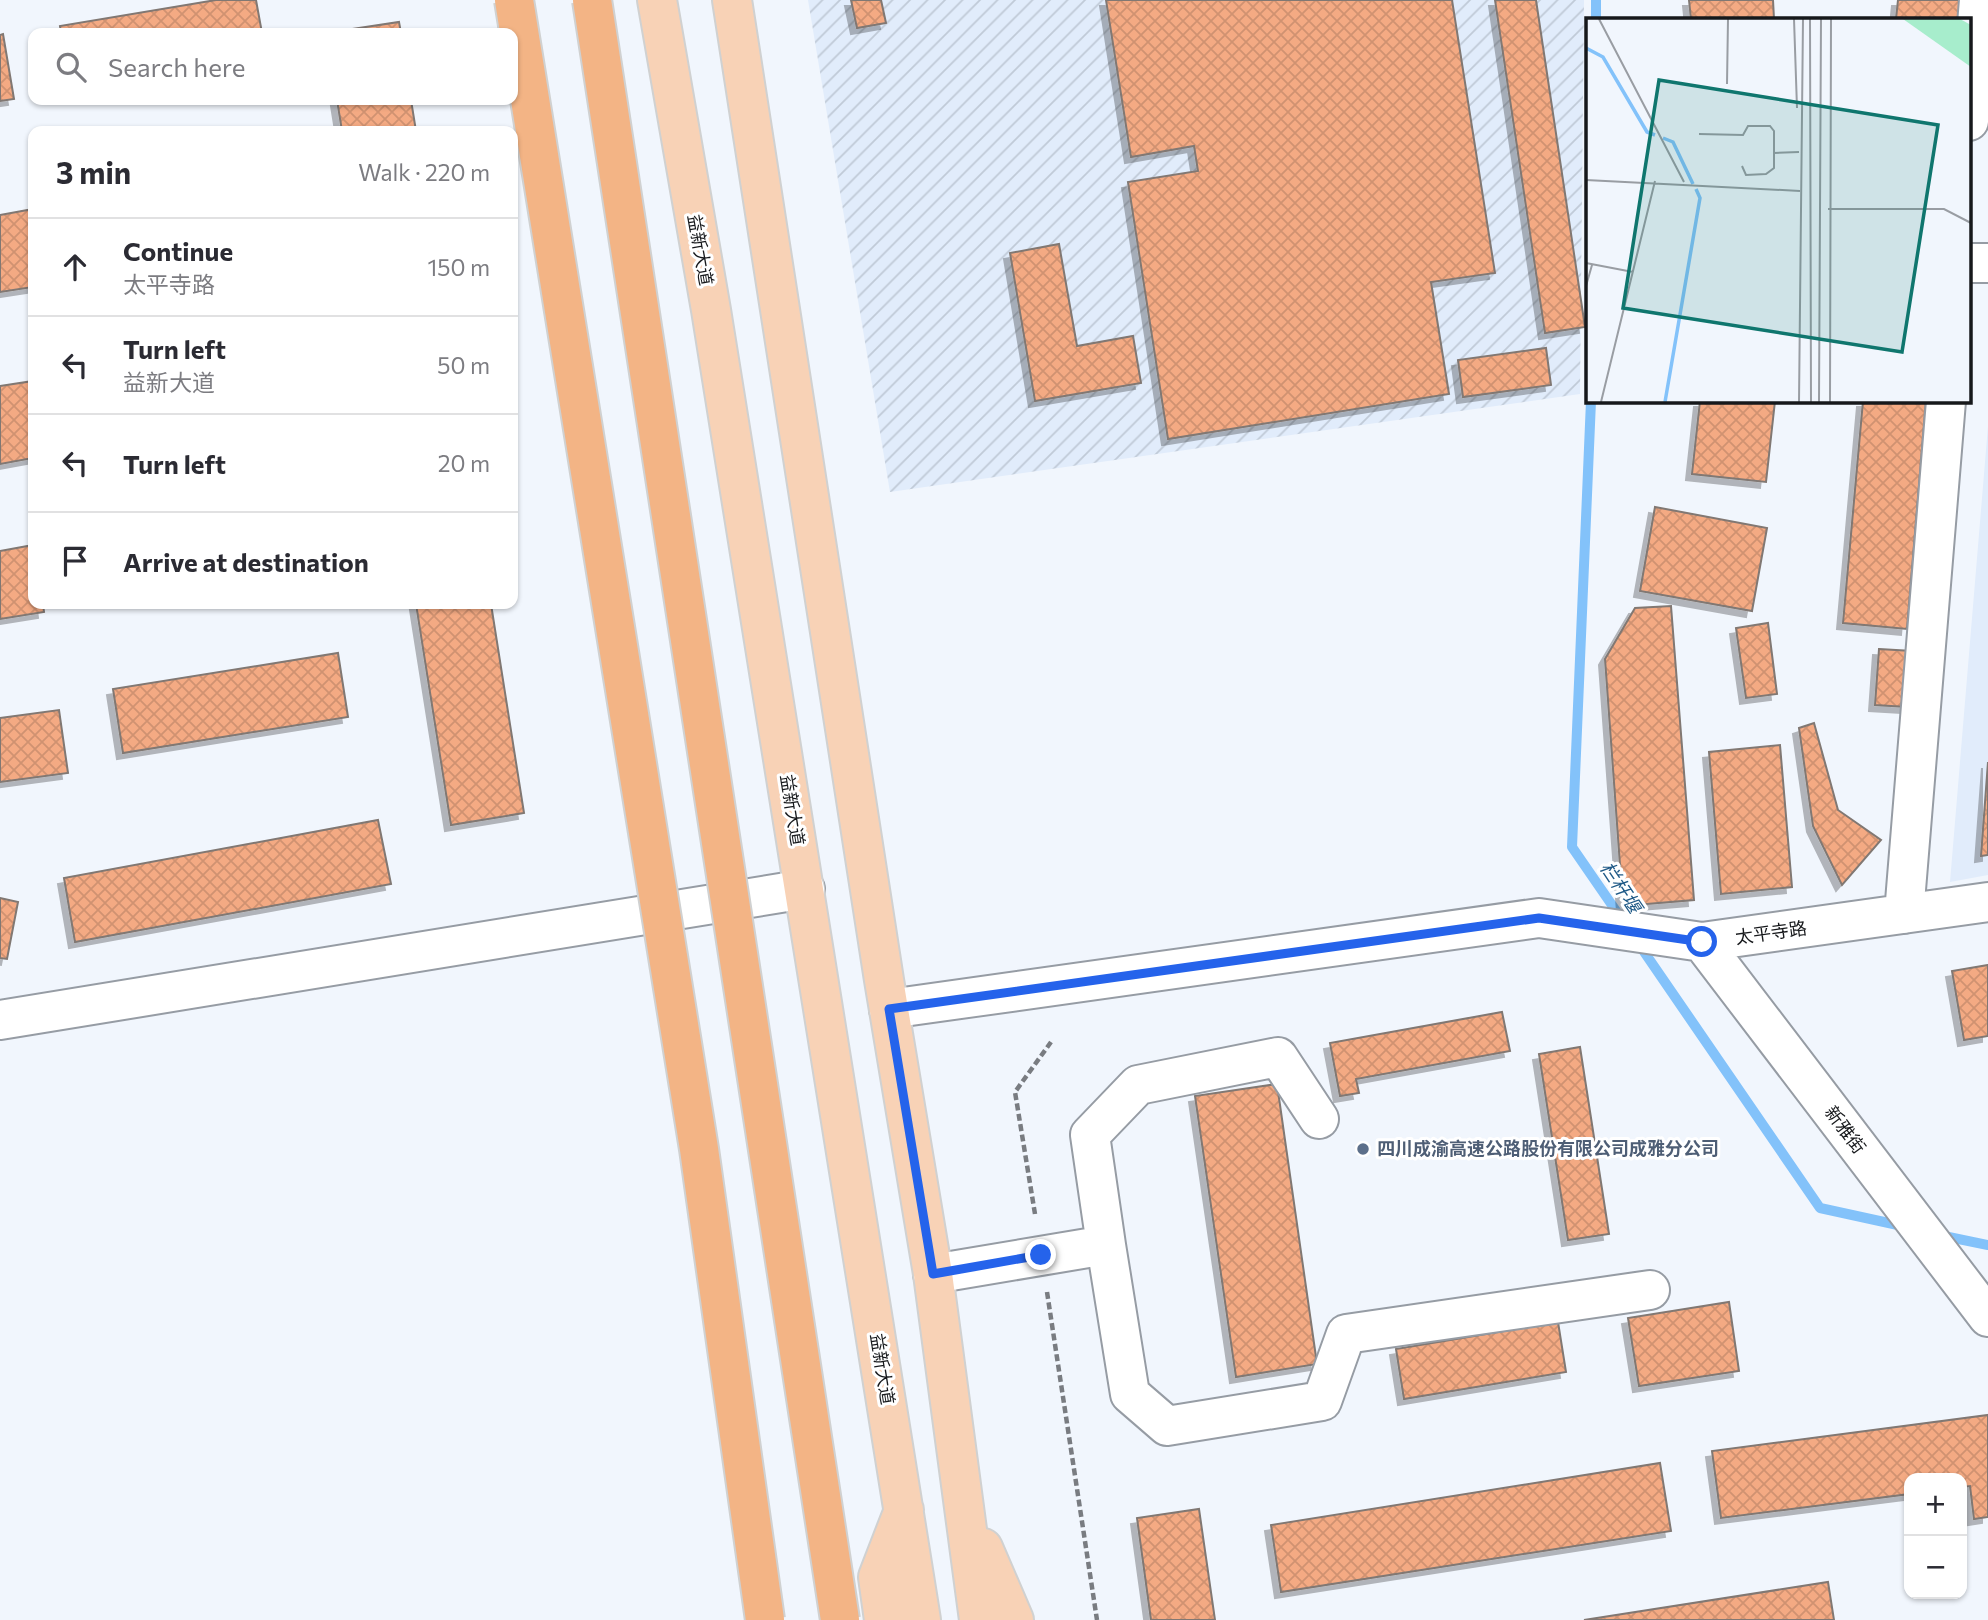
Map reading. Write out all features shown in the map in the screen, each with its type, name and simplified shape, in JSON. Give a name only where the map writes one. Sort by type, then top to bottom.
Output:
[{"type":"highway","points":[[514,0],[696,1136],[765,1620]]},
{"type":"highway","points":[[592,0],[840,1620]]},
{"type":"main road","name":"益新大道","points":[[657,0],[711,310],[921,1620]]},
{"type":"main road","points":[[732,0],[889,1009],[933,1274],[979,1620]]},
{"type":"main road","points":[[884,1620],[878,1577],[905,1508]]},
{"type":"main road","points":[[965,1508],[1014,1620]]},
{"type":"street","points":[[1970,109],[1979,0]]},
{"type":"street","points":[[1970,262],[1988,263]]},
{"type":"street","points":[[1904,914],[1946,402]]},
{"type":"street","points":[[0,1020],[805,889]]},
{"type":"street","name":"太平寺路","points":[[889,1009],[1539,918],[1702,942],[1988,902]]},
{"type":"street","name":"新雅街","points":[[1702,942],[1988,1317]]},
{"type":"street","points":[[1319,1119],[1278,1057],[1138,1084],[1090,1135],[1130,1394],[1167,1426],[1322,1401],[1346,1334],[1650,1290]]},
{"type":"street","points":[[933,1274],[1106,1245]]},
{"type":"path","points":[[1035,1214],[1015,1093],[1051,1042]]},
{"type":"path","points":[[1045,1285],[1097,1620]]},
{"type":"shaded area","points":[[808,0],[1584,0],[1580,394],[890,492]]},
{"type":"shaded area","points":[[1988,426],[1988,875],[1950,882]]},
{"type":"building","points":[[216,0],[256,0],[261,28],[60,28]]},
{"type":"building","points":[[851,0],[881,0],[886,23],[857,28]]},
{"type":"building","points":[[1106,0],[1452,0],[1495,273],[1431,282],[1449,394],[1168,439],[1128,182],[1198,171],[1194,146],[1131,157]]},
{"type":"building","points":[[1495,0],[1536,0],[1585,327],[1545,333]]},
{"type":"building","points":[[1689,0],[1773,0],[1774,18],[1691,18]]},
{"type":"building","points":[[1898,0],[1961,0],[1960,18],[1896,18]]},
{"type":"building","points":[[399,22],[400,28],[359,28]]},
{"type":"building","points":[[3,34],[14,99],[0,101],[0,35]]},
{"type":"building","points":[[338,105],[412,105],[415,126],[341,126]]},
{"type":"building","points":[[28,210],[28,288],[0,292],[0,215]]},
{"type":"building","points":[[1059,244],[1077,346],[1133,336],[1141,383],[1035,401],[1010,253]]},
{"type":"building","points":[[1546,348],[1551,385],[1463,397],[1458,360]]},
{"type":"building","points":[[28,382],[28,459],[0,464],[0,386]]},
{"type":"building","points":[[1700,402],[1775,402],[1766,482],[1692,474]]},
{"type":"building","points":[[1863,402],[1926,402],[1907,629],[1843,623]]},
{"type":"building","points":[[1655,507],[1767,528],[1752,611],[1640,591]]},
{"type":"building","points":[[28,546],[28,609],[44,609],[44,612],[0,619],[0,551]]},
{"type":"building","points":[[1671,606],[1694,900],[1623,906],[1605,659],[1635,608]]},
{"type":"building","points":[[417,609],[492,609],[524,813],[451,825]]},
{"type":"building","points":[[1768,623],[1777,694],[1746,698],[1736,628]]},
{"type":"building","points":[[1879,649],[1912,651],[1907,707],[1875,705]]},
{"type":"building","points":[[338,653],[348,717],[123,753],[113,689]]},
{"type":"building","points":[[59,710],[68,773],[0,782],[0,718]]},
{"type":"building","points":[[1814,723],[1838,810],[1881,840],[1842,885],[1813,826],[1799,728]]},
{"type":"building","points":[[1780,745],[1792,887],[1721,894],[1709,752]]},
{"type":"building","points":[[1988,762],[1988,855],[1981,856]]},
{"type":"building","points":[[378,820],[391,884],[75,942],[64,878]]},
{"type":"building","points":[[0,898],[18,902],[7,959],[0,958]]},
{"type":"building","points":[[1988,965],[1988,1036],[1964,1040],[1952,971]]},
{"type":"building","points":[[1502,1012],[1510,1051],[1356,1079],[1359,1093],[1340,1096],[1330,1043]]},
{"type":"building","points":[[1580,1047],[1609,1234],[1568,1240],[1539,1054]]},
{"type":"building","points":[[1277,1084],[1317,1364],[1236,1377],[1195,1096]]},
{"type":"building","points":[[1729,1302],[1739,1371],[1639,1386],[1628,1318]]},
{"type":"building","points":[[1558,1322],[1566,1372],[1404,1399],[1396,1349]]},
{"type":"building","points":[[1988,1415],[1988,1517],[1974,1519],[1967,1473],[1904,1473],[1904,1495],[1721,1518],[1712,1451]]},
{"type":"building","points":[[1660,1463],[1671,1531],[1281,1592],[1271,1525]]},
{"type":"building","points":[[1199,1509],[1215,1620],[1151,1620],[1137,1518]]},
{"type":"building","points":[[1828,1582],[1834,1620],[1584,1620]]},
{"type":"waterway","name":"栏杆堰","points":[[1596,0],[1596,18]]},
{"type":"waterway","name":"栏杆堰","points":[[1591,402],[1572,847],[1623,921]]},
{"type":"waterway","name":"栏杆堰","points":[[1638,943],[1820,1208],[1907,1227]]},
{"type":"waterway","name":"栏杆堰","points":[[1939,1235],[1988,1245]]},
{"type":"place","name":"四川成渝高速公路股份有限公司成雅分公司","points":[[1363,1149]]},
{"type":"route","points":[[1041,1255],[933,1274],[889,1009],[1539,918],[1702,942]]}]
